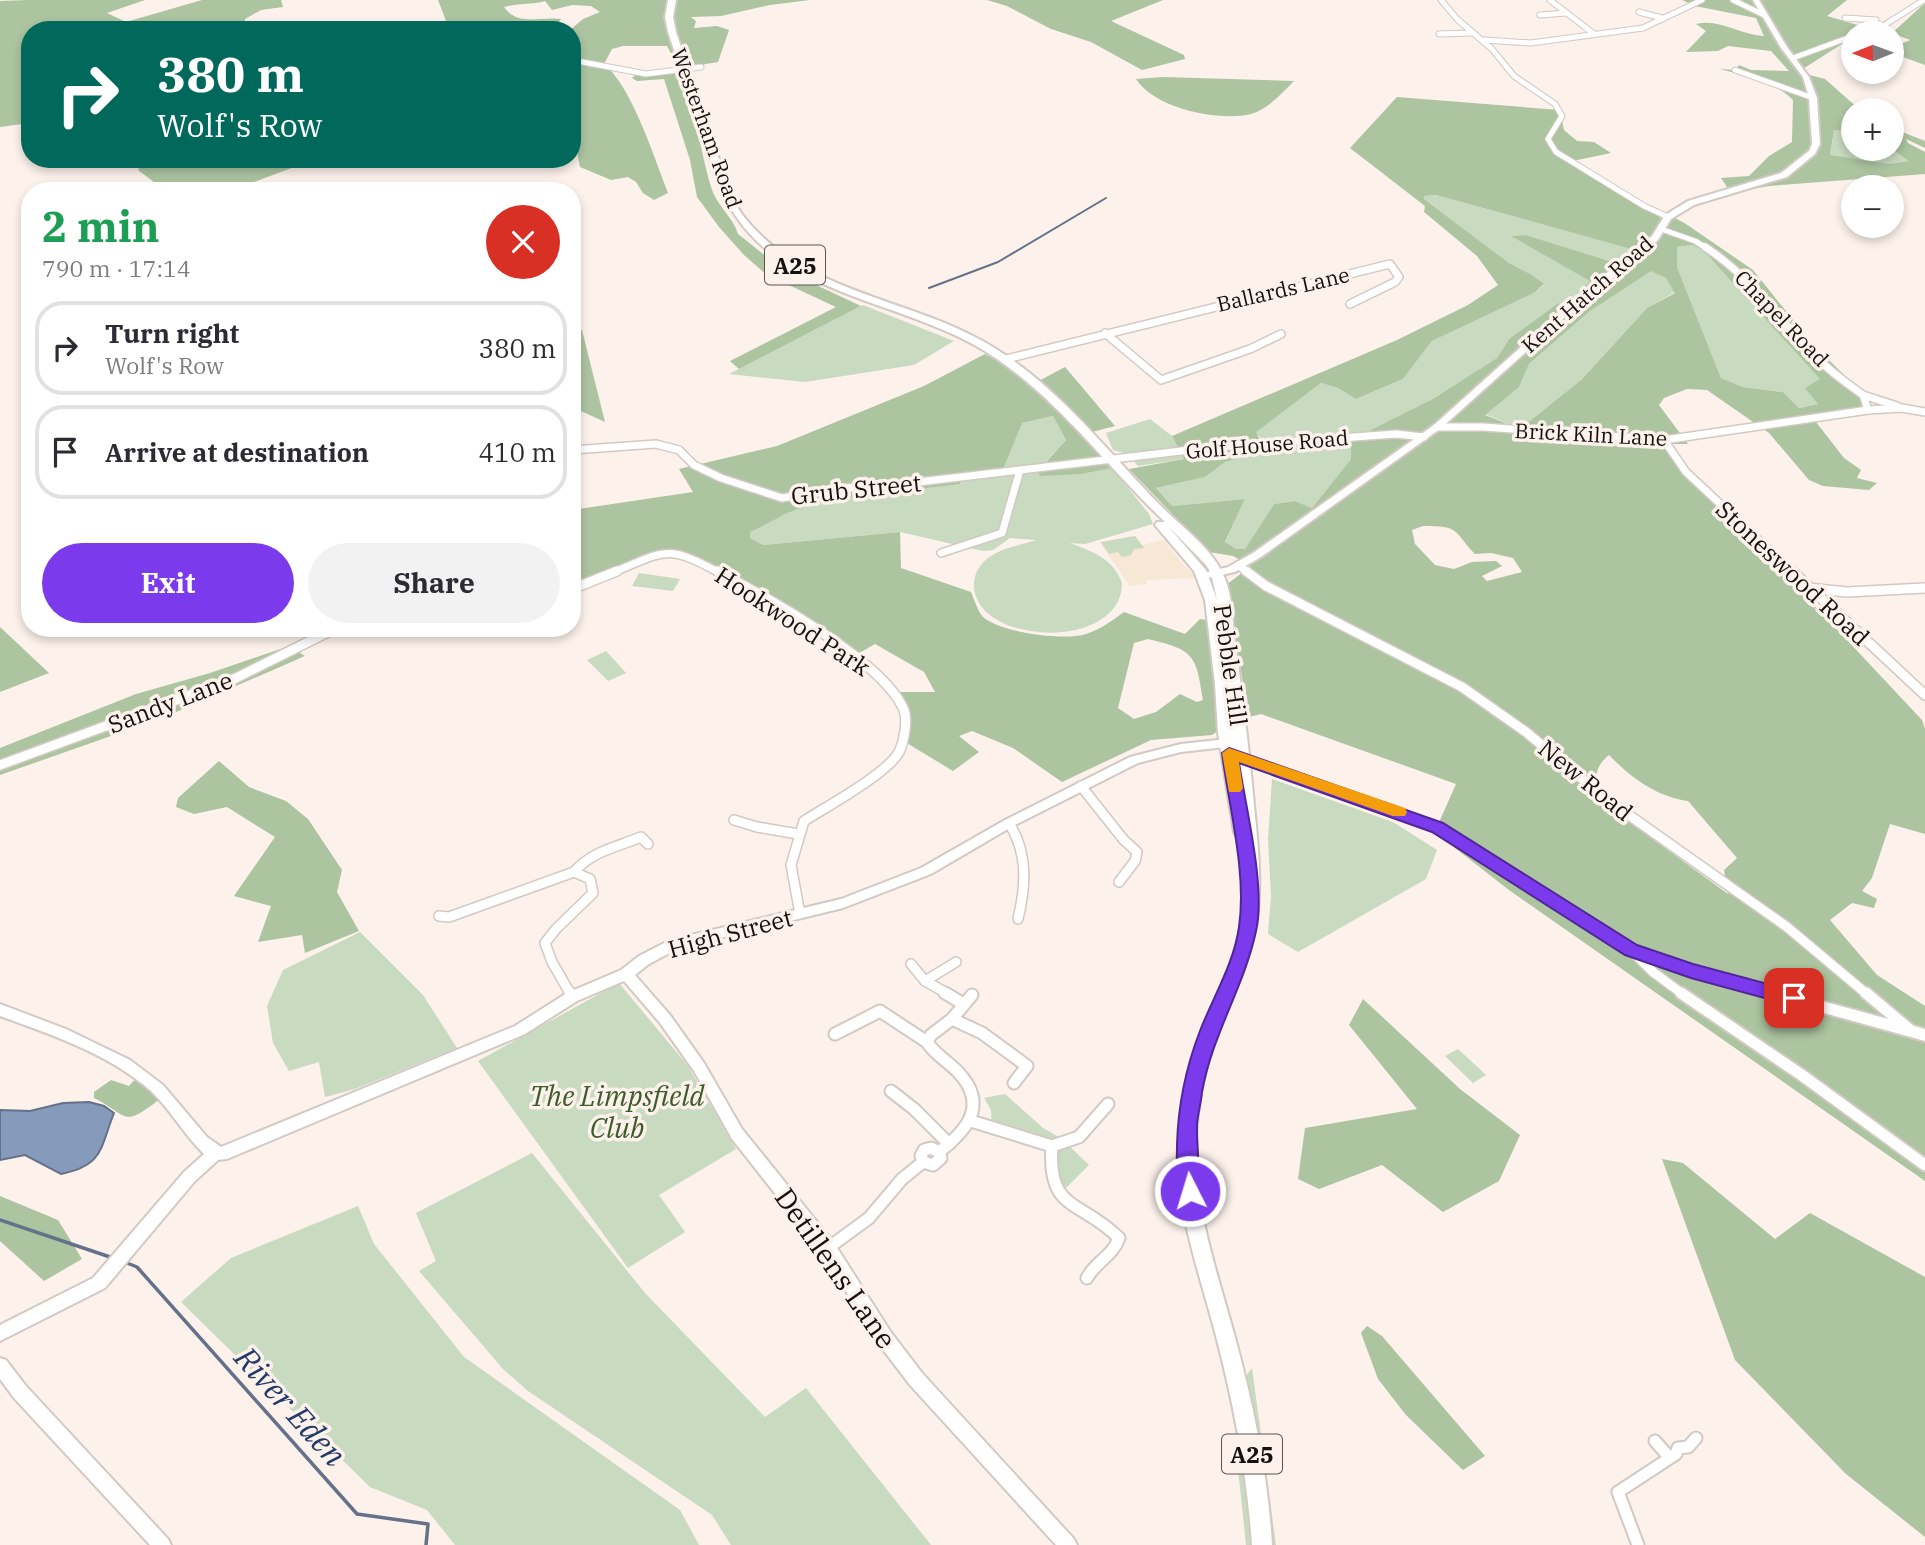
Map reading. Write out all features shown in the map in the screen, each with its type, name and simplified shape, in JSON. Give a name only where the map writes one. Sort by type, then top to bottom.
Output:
[{"type":"main road","name":"Westerham Road","points":[[672,0],[670,23],[684,69],[728,196],[742,220],[784,258],[814,275],[948,329],[1006,359],[1058,401],[1206,570]]},
{"type":"main road","name":"Kent Hatch Road","points":[[1206,570],[1231,570],[1257,555],[1424,437],[1572,306],[1655,238],[1668,217],[1691,203],[1764,183],[1794,168],[1812,152],[1816,144],[1813,98],[1804,72],[1756,0]]},
{"type":"main road","name":"Pebble Hill","points":[[1206,570],[1236,751]]},
{"type":"main road","name":"High Street","points":[[215,1153],[222,1154],[278,1132],[520,1030],[572,997],[626,974],[644,960],[676,944],[843,902],[926,871],[1080,786],[1134,760],[1171,750],[1236,751],[1437,827],[1631,950],[1691,971],[1918,1033]]},
{"type":"main road","name":"A25","points":[[1236,751],[1251,896],[1248,930],[1227,995],[1209,1030],[1197,1067],[1187,1123],[1187,1171],[1198,1232],[1233,1365],[1252,1454],[1260,1495],[1262,1545]]},
{"type":"main road","name":"Detillens Lane","points":[[626,974],[665,1018],[699,1067],[737,1134],[828,1248],[884,1337],[916,1379],[1068,1545]]},
{"type":"main road","points":[[0,1010],[61,1033],[139,1072],[158,1088],[215,1153],[189,1177],[99,1283],[0,1333]]},
{"type":"main road","points":[[0,1366],[20,1392],[162,1545]]},
{"type":"street","points":[[1441,0],[1473,33],[1484,40],[1514,76],[1555,104],[1562,113],[1548,139],[1556,152],[1644,206],[1668,217]]},
{"type":"street","points":[[1550,0],[1594,34]]},
{"type":"street","points":[[1484,40],[1531,43],[1643,27],[1701,0]]},
{"type":"street","points":[[1733,0],[1765,15]]},
{"type":"street","points":[[1891,21],[1924,0]]},
{"type":"street","points":[[1639,12],[1662,18]]},
{"type":"street","points":[[1540,15],[1566,13]]},
{"type":"street","points":[[1845,18],[1864,21]]},
{"type":"street","points":[[1442,36],[1473,33]]},
{"type":"street","points":[[1793,58],[1841,40]]},
{"type":"street","points":[[581,62],[646,74],[701,67]]},
{"type":"street","points":[[1735,69],[1813,98]]},
{"type":"street","name":"Chapel Road","points":[[1661,229],[1684,235],[1730,264],[1768,299],[1806,346],[1863,395]]},
{"type":"street","name":"Ballards Lane","points":[[1006,359],[1390,264],[1396,269],[1399,277],[1395,282],[1350,304]]},
{"type":"street","name":"Ballards Lane","points":[[1105,333],[1161,380],[1241,352],[1281,334]]},
{"type":"street","points":[[1863,395],[1902,408],[1925,412]]},
{"type":"street","points":[[1863,395],[1868,410]]},
{"type":"street","name":"Brick Kiln Lane","points":[[1437,427],[1483,427],[1665,443],[1868,410],[1902,408]]},
{"type":"street","name":"Golf House Road","points":[[1113,463],[1215,447],[1396,434],[1424,437]]},
{"type":"street","name":"Stoneswood Road","points":[[1665,443],[1686,472],[1925,695]]},
{"type":"street","name":"Grub Street","points":[[581,449],[656,444],[680,450],[694,465],[721,478],[782,498],[844,488],[1113,463]]},
{"type":"street","points":[[941,553],[1002,533],[1020,470]]},
{"type":"street","name":"Hookwood Park","points":[[581,585],[663,552],[685,554],[740,583],[818,631],[866,665],[896,695],[905,712],[903,739],[898,754],[890,765],[804,821],[798,834]]},
{"type":"street","name":"New Road","points":[[1238,565],[1266,586],[1462,687],[1526,732],[1609,802],[1787,927],[1918,1033]]},
{"type":"street","points":[[1808,587],[1847,592],[1925,588]]},
{"type":"street","name":"Sandy Lane","points":[[0,765],[236,678],[318,637]]},
{"type":"street","points":[[1080,786],[1137,852],[1135,861],[1119,882]]},
{"type":"street","points":[[734,820],[748,828],[761,826],[798,834],[792,865],[800,914]]},
{"type":"street","points":[[1009,823],[1021,838],[1025,861],[1018,919]]},
{"type":"street","points":[[439,916],[449,917],[575,872],[581,862],[592,855],[641,837],[648,844]]},
{"type":"street","points":[[572,997],[552,962],[545,943],[553,929],[583,908],[593,893],[590,879],[575,872]]},
{"type":"street","points":[[1631,950],[1646,968],[1669,987],[1800,1073],[1925,1166]]},
{"type":"street","points":[[925,981],[956,962]]},
{"type":"street","points":[[911,964],[932,989],[956,996],[962,1003]]},
{"type":"street","points":[[927,1042],[931,1035],[952,1019],[962,1003],[972,995]]},
{"type":"street","points":[[828,1248],[869,1218],[902,1179],[923,1162],[933,1165],[938,1163],[944,1148],[959,1138],[971,1121],[975,1109],[961,1075],[931,1049],[927,1042],[917,1038],[893,1015],[880,1011],[835,1034]]},
{"type":"street","points":[[952,1019],[982,1033],[1027,1066],[1014,1083]]},
{"type":"street","points":[[891,1091],[914,1109],[944,1148]]},
{"type":"street","points":[[971,1121],[1052,1146],[1079,1137],[1108,1104]]},
{"type":"street","points":[[1052,1146],[1051,1172],[1055,1189],[1070,1203],[1087,1210],[1104,1223],[1119,1238],[1116,1250],[1090,1270],[1087,1278]]},
{"type":"street","points":[[1637,1545],[1618,1492],[1676,1454],[1678,1448],[1688,1447],[1696,1438]]},
{"type":"street","points":[[1655,1441],[1669,1457]]},
{"type":"shaded area","points":[[1135,536],[1142,545],[1164,540],[1184,566],[1198,578],[1147,580],[1147,584],[1130,586],[1100,543]]},
{"type":"green space","points":[[145,0],[107,13],[124,21],[21,21],[21,124],[0,127],[0,1]]},
{"type":"green space","points":[[202,0],[281,0],[283,7],[261,10],[245,19],[129,21]]},
{"type":"green space","points":[[438,0],[810,0],[770,5],[721,16],[691,17],[696,21],[694,28],[717,26],[729,30],[718,62],[693,66],[688,57],[674,59],[667,46],[623,46],[612,49],[604,64],[633,105],[668,193],[654,200],[628,177],[611,180],[581,167],[581,21],[600,12],[591,6],[572,5],[552,10],[545,1],[504,7],[523,19],[553,18],[561,19],[560,21],[446,21]]},
{"type":"green space","points":[[987,0],[1163,0],[1111,21],[1184,55],[1185,59],[1142,70],[1091,42],[1051,29],[1007,6]]},
{"type":"green space","points":[[1682,0],[1847,0],[1827,16],[1844,21],[1841,21],[1841,45],[1798,72],[1825,79],[1846,98],[1841,98],[1841,130],[1834,130],[1830,155],[1841,157],[1841,161],[1888,164],[1909,161],[1904,157],[1904,133],[1925,141],[1925,148],[1906,139],[1908,143],[1925,152],[1925,174],[1841,175],[1841,180],[1769,186],[1731,193],[1721,178],[1749,176],[1769,156],[1792,142],[1793,100],[1769,84],[1720,69],[1736,70],[1739,65],[1751,70],[1789,71],[1771,51],[1728,46],[1718,51],[1686,52],[1706,31],[1696,24],[1713,23],[1764,36],[1756,18],[1695,6]]},
{"type":"green space","points":[[1925,3],[1925,65],[1904,57],[1904,43],[1910,40],[1904,38],[1904,22]]},
{"type":"green space","points":[[676,72],[693,114],[713,193],[738,234],[782,269],[861,306],[739,369],[730,361],[836,307],[767,275],[744,255],[697,197],[690,160],[664,79],[637,81],[632,78],[636,74]]},
{"type":"green space","points":[[1163,77],[1294,81],[1257,112],[1222,116],[1172,105],[1157,98],[1136,79]]},
{"type":"green space","points":[[1397,97],[1560,110],[1564,130],[1577,141],[1594,142],[1611,153],[1568,162],[1661,218],[1675,218],[1686,224],[1753,270],[1810,341],[1851,382],[1846,387],[1861,397],[1873,414],[1816,422],[1844,458],[1861,470],[1857,478],[1877,483],[1869,490],[1823,486],[1809,480],[1769,433],[1707,390],[1687,389],[1664,398],[1659,405],[1688,444],[1663,444],[1922,720],[1925,729],[1925,834],[1890,824],[1872,878],[1862,891],[1877,899],[1874,908],[1852,903],[1830,920],[1877,975],[1925,1006],[1925,1181],[1509,890],[1455,848],[1437,827],[1456,784],[1261,714],[1249,717],[1226,585],[1251,566],[1233,556],[1209,552],[1129,469],[1184,459],[1172,436],[1397,340],[1468,305],[1498,285],[1477,256],[1424,212],[1425,206],[1350,148]],"holes":[[[1436,195],[1635,250],[1619,264],[1526,235],[1511,236],[1590,281],[1574,298],[1557,304],[1509,339],[1497,358],[1431,400],[1351,440],[1351,459],[1312,508],[1295,501],[1274,504],[1245,549],[1236,549],[1225,542],[1245,499],[1172,506],[1156,488],[1205,477],[1225,462],[1265,451],[1256,432],[1321,383],[1338,388],[1356,399],[1403,379],[1432,341],[1534,293],[1544,284],[1509,263],[1424,199],[1424,196]],[[1692,245],[1703,250],[1820,379],[1805,388],[1818,404],[1799,408],[1783,392],[1743,387],[1721,378],[1677,267],[1677,247]],[[1651,271],[1666,278],[1675,293],[1647,308],[1581,380],[1520,429],[1485,415],[1519,387],[1529,364],[1590,311]],[[1423,526],[1444,527],[1455,531],[1475,554],[1491,553],[1513,558],[1522,572],[1487,581],[1482,576],[1502,566],[1496,561],[1472,562],[1454,569],[1435,565],[1415,544],[1412,530]],[[1609,755],[1645,785],[1688,801],[1737,858],[1724,870],[1728,894],[1602,802],[1596,776],[1599,766]]]},
{"type":"green space","points":[[1841,129],[1841,158],[1830,156],[1834,130]]},
{"type":"green space","points":[[1904,157],[1910,161],[1888,164],[1866,161],[1904,161]]},
{"type":"green space","points":[[292,168],[254,182],[154,182],[138,170]]},
{"type":"green space","points":[[1436,195],[1636,250],[1619,264],[1526,235],[1512,236],[1591,281],[1574,298],[1557,304],[1509,339],[1497,358],[1431,400],[1351,459],[1312,508],[1295,501],[1274,504],[1245,549],[1236,549],[1225,543],[1245,499],[1172,506],[1156,488],[1205,477],[1225,462],[1265,451],[1262,440],[1255,432],[1321,383],[1338,388],[1356,399],[1403,379],[1432,341],[1534,293],[1544,285],[1509,263],[1424,199],[1424,196]]},
{"type":"green space","points":[[1692,245],[1703,250],[1821,379],[1819,404],[1799,408],[1783,392],[1743,387],[1721,378],[1677,267],[1677,247]]},
{"type":"green space","points":[[1651,270],[1666,278],[1675,292],[1647,308],[1581,380],[1520,429],[1485,414],[1519,387],[1529,364],[1590,311]]},
{"type":"green space","points":[[863,305],[954,341],[914,365],[805,382],[729,374]]},
{"type":"green space","points":[[581,330],[582,330],[605,422],[581,411]]},
{"type":"green space","points":[[985,354],[1035,383],[1065,367],[1115,426],[1084,434],[1112,468],[1080,474],[1041,476],[1037,472],[1066,440],[1053,416],[1022,423],[1003,469],[960,474],[960,484],[806,503],[806,507],[750,532],[750,538],[763,545],[900,532],[901,568],[971,592],[983,617],[992,623],[1033,634],[1063,637],[1086,634],[1124,612],[1185,634],[1200,619],[1206,620],[1219,730],[1212,735],[1151,740],[1062,782],[1013,748],[972,731],[959,736],[979,752],[953,771],[905,742],[909,713],[899,692],[935,692],[924,672],[875,644],[856,655],[721,570],[657,552],[581,580],[581,509],[693,492],[679,469],[777,446],[924,386]],"holes":[[[1148,639],[1184,651],[1195,663],[1203,700],[1197,702],[1180,694],[1156,712],[1134,719],[1118,708],[1134,643]]]},
{"type":"green space","points":[[1053,416],[1066,440],[1037,471],[1112,468],[1149,514],[1153,524],[1085,544],[1070,543],[1108,562],[1122,583],[1116,605],[1099,621],[1076,630],[1050,633],[1023,630],[999,621],[982,607],[974,587],[976,573],[981,565],[1003,550],[1036,540],[1010,538],[993,550],[983,551],[900,532],[763,545],[749,538],[750,532],[806,507],[805,503],[959,484],[960,474],[1022,423]]},
{"type":"green space","points":[[1150,419],[1172,436],[1184,459],[1138,466],[1127,454],[1113,450],[1106,433]]},
{"type":"green space","points":[[1135,536],[1144,548],[1134,549],[1131,555],[1122,557],[1118,552],[1109,554],[1101,542]]},
{"type":"green space","points":[[639,573],[680,579],[673,591],[632,586]]},
{"type":"green space","points":[[0,627],[49,673],[0,692]]},
{"type":"green space","points":[[289,646],[305,656],[165,717],[0,775],[0,748],[136,694],[210,673]]},
{"type":"green space","points":[[606,651],[626,673],[608,681],[587,660]]},
{"type":"green space","points":[[219,761],[249,787],[286,801],[308,819],[342,870],[337,892],[359,931],[305,953],[302,935],[258,942],[271,906],[234,896],[275,837],[227,807],[194,814],[176,807],[178,798]]},
{"type":"green space","points":[[1272,779],[1393,822],[1437,850],[1426,879],[1298,952],[1268,934],[1271,896],[1268,839]]},
{"type":"green space","points":[[360,932],[423,995],[457,1048],[355,1089],[325,1097],[319,1062],[289,1071],[273,1043],[267,1006],[283,970]]},
{"type":"green space","name":"The Limpsfield Club","points":[[619,983],[688,1066],[736,1149],[659,1195],[685,1232],[628,1268],[478,1061]]},
{"type":"green space","points":[[1363,999],[1460,1089],[1520,1135],[1499,1181],[1443,1212],[1382,1165],[1319,1189],[1298,1179],[1305,1128],[1417,1109],[1349,1025]]},
{"type":"green space","points":[[1458,1049],[1486,1075],[1473,1083],[1445,1056]]},
{"type":"green space","points":[[138,1076],[160,1099],[138,1114],[131,1117],[120,1114],[94,1098],[94,1092],[111,1080],[129,1086]]},
{"type":"green space","points":[[1005,1094],[1043,1128],[1062,1139],[1054,1142],[992,1126],[991,1110],[984,1098]]},
{"type":"green space","points":[[1066,1143],[1089,1165],[1063,1191],[1056,1174],[1057,1147]]},
{"type":"green space","points":[[532,1153],[645,1293],[765,1417],[806,1388],[931,1545],[731,1545],[712,1515],[528,1391],[503,1369],[419,1271],[436,1261],[416,1213]]},
{"type":"green space","points":[[1662,1159],[1683,1163],[1775,1239],[1810,1213],[1925,1277],[1925,1537],[1846,1474],[1735,1360]]},
{"type":"green space","points":[[0,1196],[58,1220],[82,1259],[44,1281],[0,1241]]},
{"type":"green space","points":[[358,1206],[374,1244],[464,1357],[680,1510],[699,1545],[455,1545],[427,1510],[370,1487],[181,1302],[231,1258]]},
{"type":"green space","points":[[1367,1326],[1382,1336],[1485,1456],[1463,1470],[1406,1415],[1378,1379],[1361,1333]]},
{"type":"green space","points":[[1252,1368],[1276,1545],[1272,1545],[1262,1456],[1245,1377]]},
{"type":"green space","points":[[1237,1459],[1243,1459],[1251,1545],[1246,1545]]},
{"type":"water","points":[[89,1102],[104,1106],[114,1113],[98,1153],[85,1166],[61,1174],[25,1155],[0,1160],[0,1110],[30,1111],[63,1103]]},
{"type":"waterway","points":[[929,288],[998,262],[1106,198]]},
{"type":"waterway","name":"River Eden","points":[[0,1220],[113,1258]]},
{"type":"waterway","name":"River Eden","points":[[127,1263],[137,1267],[357,1514],[428,1524],[426,1545]]},
{"type":"slow traffic","points":[[1234,788],[1229,753],[1399,812]]},
{"type":"route","points":[[1190,1191],[1187,1171],[1187,1123],[1197,1067],[1209,1030],[1227,995],[1248,930],[1251,896],[1229,753],[1437,827],[1631,950],[1691,971],[1794,998]]}]
